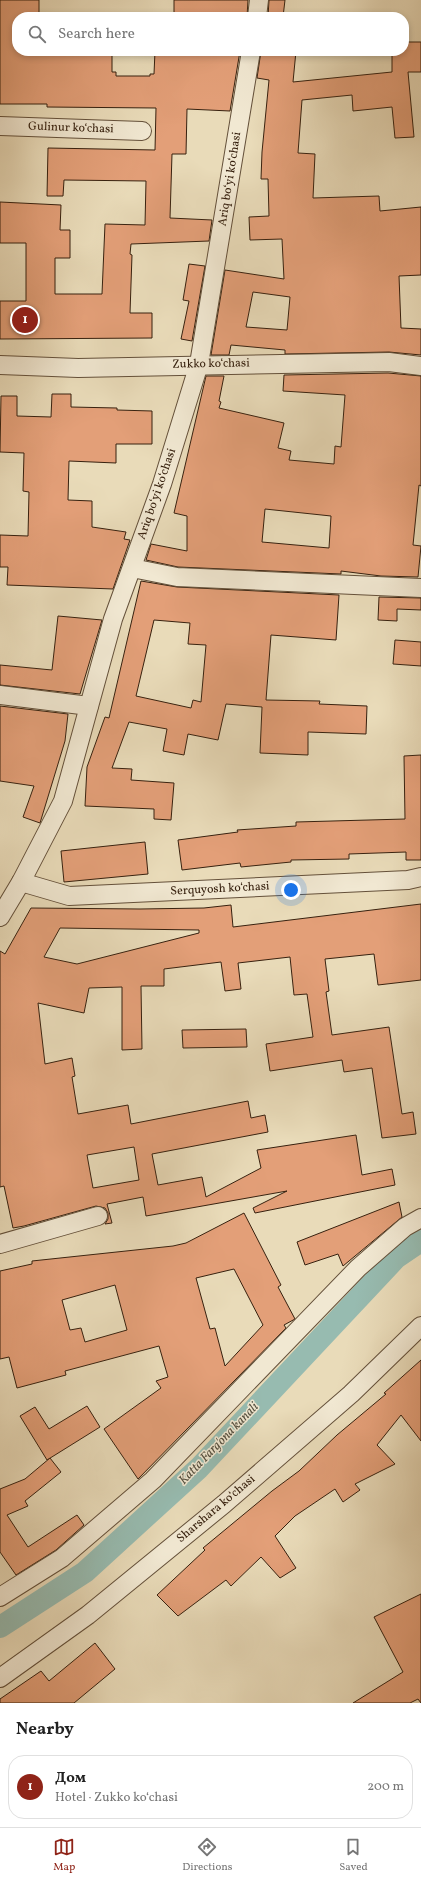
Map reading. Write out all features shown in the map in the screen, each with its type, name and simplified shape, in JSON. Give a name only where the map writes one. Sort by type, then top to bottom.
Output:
[{"type":"street","points":[[257,12],[259,0]]},
{"type":"street","name":"Ariq boʻyi koʻchasi","points":[[0,917],[21,882],[63,801],[113,618],[162,484],[199,364],[250,56]]},
{"type":"street","name":"Gulinur koʻchasi","points":[[0,126],[142,131]]},
{"type":"street","name":"Zukko koʻchasi","points":[[0,365],[78,368],[199,364],[390,362],[421,366]]},
{"type":"street","points":[[132,568],[177,577],[421,588]]},
{"type":"street","points":[[0,694],[89,706]]},
{"type":"street","name":"Serquyosh koʻchasi","points":[[21,882],[69,896],[408,880],[421,877]]},
{"type":"street","points":[[0,1244],[98,1216]]},
{"type":"street","points":[[0,1597],[62,1558],[153,1480],[358,1268],[405,1227],[421,1218]]},
{"type":"street","name":"Sharshara koʻchasi","points":[[0,1678],[88,1615],[224,1504],[351,1394],[421,1326]]},
{"type":"building","points":[[0,0],[39,0],[39,12],[12,12],[12,56],[112,56],[112,72],[116,72],[116,76],[150,76],[150,74],[154,74],[155,56],[239,56],[230,111],[187,109],[186,154],[172,154],[170,218],[212,220],[209,241],[131,244],[130,313],[152,313],[152,338],[0,339],[0,301],[26,301],[26,243],[0,243],[0,202],[61,205],[60,230],[70,230],[70,258],[55,258],[55,294],[102,294],[105,224],[145,225],[146,181],[64,180],[63,196],[47,196],[48,148],[155,150],[156,108],[47,107],[47,104],[0,104]]},
{"type":"building","points":[[174,0],[248,0],[247,12],[174,12]]},
{"type":"building","points":[[269,0],[285,0],[284,12],[268,12]]},
{"type":"building","points":[[409,42],[421,42],[421,72],[408,72],[414,137],[395,138],[392,107],[353,111],[352,95],[302,100],[298,153],[315,154],[313,198],[379,196],[380,211],[421,207],[421,275],[399,276],[401,328],[421,329],[421,355],[389,352],[285,354],[285,350],[231,345],[229,355],[211,355],[225,270],[284,279],[282,239],[250,240],[249,217],[269,216],[268,179],[261,179],[269,80],[257,78],[260,56],[296,56],[293,82],[392,72],[392,56],[409,56]],"holes":[[[253,292],[290,297],[287,330],[246,327]]]},
{"type":"building","points":[[189,264],[205,266],[192,341],[181,339],[189,301],[183,300]]},
{"type":"building","points":[[388,373],[421,376],[421,486],[419,485],[413,545],[421,546],[418,577],[381,576],[341,571],[341,574],[178,567],[146,560],[151,544],[187,551],[187,516],[174,513],[206,376],[224,376],[219,408],[284,423],[278,448],[291,451],[289,460],[334,464],[335,446],[341,447],[345,395],[283,391],[284,375]],"holes":[[[265,509],[331,516],[329,548],[262,542]]]},
{"type":"building","points":[[52,394],[71,394],[71,407],[117,408],[117,410],[152,411],[152,444],[116,444],[116,463],[69,461],[68,500],[92,501],[92,527],[126,532],[124,539],[130,540],[113,589],[7,585],[8,567],[0,567],[0,535],[28,536],[29,492],[23,491],[24,453],[0,452],[1,396],[17,396],[17,416],[51,417]]},
{"type":"building","points":[[141,581],[177,587],[339,595],[336,640],[271,635],[266,700],[320,701],[319,704],[367,706],[366,734],[308,732],[308,755],[260,753],[262,707],[226,704],[218,740],[188,734],[184,755],[163,751],[167,729],[129,722],[112,768],[132,769],[131,780],[174,783],[171,820],[154,819],[154,809],[85,806],[87,767],[105,717],[109,718]],"holes":[[[154,620],[190,623],[188,644],[206,645],[201,702],[193,700],[191,708],[136,696]]]},
{"type":"building","points":[[379,597],[421,598],[421,610],[397,609],[397,621],[378,620]]},
{"type":"building","points":[[58,616],[102,620],[80,694],[0,685],[0,665],[52,670]]},
{"type":"building","points":[[395,640],[421,642],[421,666],[393,664]]},
{"type":"building","points":[[0,706],[68,714],[65,741],[40,823],[23,817],[34,786],[0,781]]},
{"type":"building","points":[[421,755],[421,860],[406,860],[406,852],[349,854],[349,859],[291,860],[291,862],[241,867],[240,863],[182,870],[178,840],[238,832],[237,830],[296,826],[296,822],[405,819],[404,756]]},
{"type":"building","points":[[145,842],[148,874],[64,882],[61,851]]},
{"type":"building","points":[[421,904],[421,980],[378,985],[374,954],[325,959],[329,991],[326,992],[332,1035],[389,1027],[402,1114],[413,1112],[416,1134],[382,1138],[372,1068],[344,1072],[342,1060],[270,1071],[266,1044],[313,1037],[307,994],[294,995],[290,957],[238,963],[241,989],[225,991],[221,962],[164,969],[164,986],[141,986],[142,1049],[122,1050],[122,987],[89,988],[84,1013],[38,1003],[45,1064],[72,1058],[75,1076],[72,1077],[78,1114],[128,1105],[131,1124],[248,1101],[251,1118],[265,1115],[268,1132],[152,1154],[158,1185],[202,1177],[206,1197],[261,1168],[257,1150],[356,1135],[362,1175],[392,1169],[395,1185],[255,1213],[253,1208],[287,1191],[146,1216],[143,1197],[107,1204],[112,1223],[105,1224],[108,1219],[108,1213],[105,1208],[96,1206],[13,1228],[4,1186],[0,1187],[0,951],[5,954],[31,908],[140,909],[204,908],[231,905],[233,927]],"holes":[[[60,928],[199,930],[199,933],[77,964],[44,957]],[[134,1147],[139,1180],[93,1188],[87,1155]]]},
{"type":"building","points":[[246,1029],[247,1047],[183,1048],[182,1030]]},
{"type":"building","points":[[399,1202],[402,1217],[343,1266],[338,1254],[305,1265],[297,1242]]},
{"type":"building","points":[[244,1213],[281,1285],[278,1287],[295,1319],[284,1325],[286,1328],[138,1479],[104,1429],[161,1388],[156,1381],[168,1377],[159,1346],[65,1371],[66,1375],[17,1388],[9,1357],[0,1359],[0,1271],[32,1264],[32,1261],[173,1246],[186,1243]],"holes":[[[234,1269],[263,1325],[225,1366],[215,1328],[210,1329],[196,1278]],[[115,1285],[127,1330],[85,1342],[81,1328],[70,1330],[62,1300]]]},
{"type":"building","points":[[421,1360],[421,1441],[401,1415],[377,1445],[395,1464],[355,1484],[360,1490],[343,1502],[335,1489],[295,1516],[275,1536],[296,1568],[280,1578],[261,1557],[231,1586],[226,1580],[178,1616],[157,1595],[205,1550],[203,1548],[272,1491],[299,1471],[337,1435],[386,1394],[384,1393]]},
{"type":"building","points":[[87,1406],[100,1427],[47,1460],[20,1416],[35,1407],[49,1429]]},
{"type":"building","points":[[50,1458],[61,1472],[25,1501],[28,1506],[7,1515],[28,1547],[77,1515],[84,1525],[56,1550],[16,1575],[0,1552],[0,1489],[25,1479]]},
{"type":"building","points":[[421,1594],[421,1703],[418,1699],[410,1703],[353,1703],[403,1672],[374,1617]]},
{"type":"building","points":[[95,1643],[115,1669],[74,1703],[0,1703],[0,1699],[41,1671],[49,1681]]},
{"type":"waterway","name":"Katta Farg'ona kanali","points":[[0,1627],[85,1572],[199,1468],[396,1258],[421,1241]]},
{"type":"place","name":"Дом","points":[[25,320]]}]
